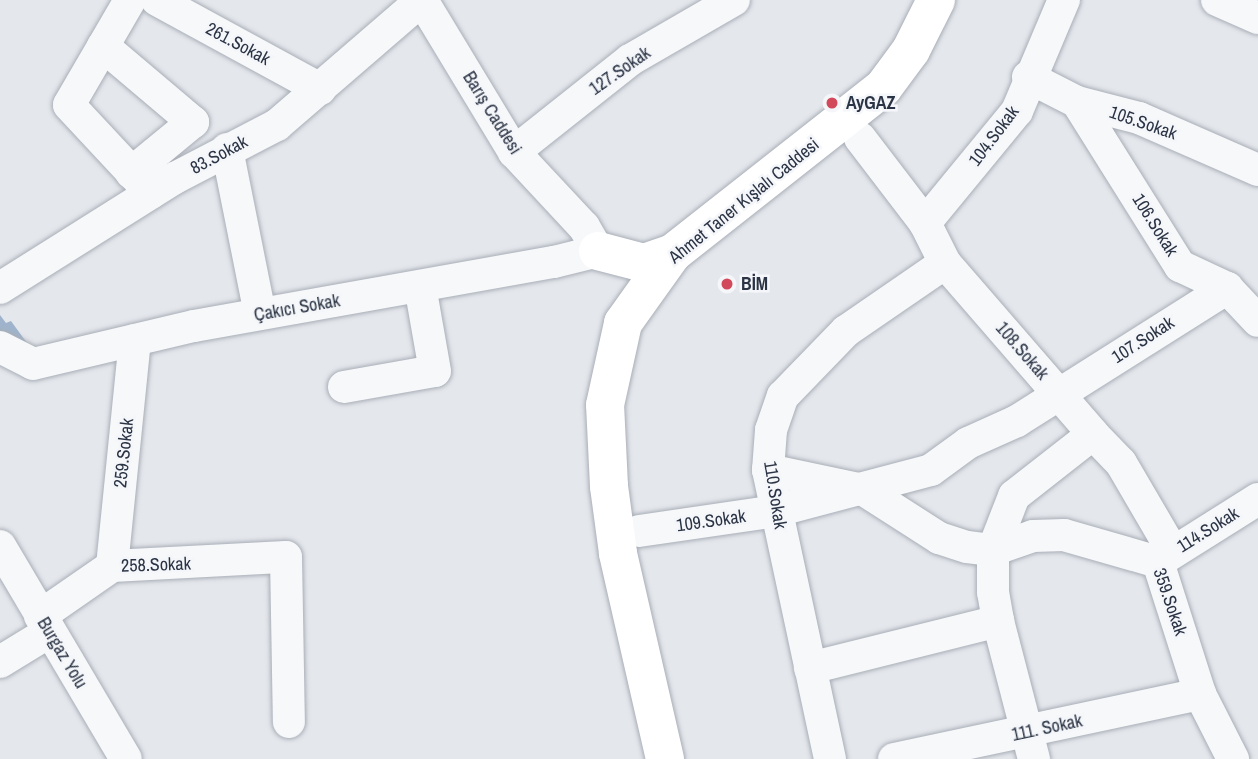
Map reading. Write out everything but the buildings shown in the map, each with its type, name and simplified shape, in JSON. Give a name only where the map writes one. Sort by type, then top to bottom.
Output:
[{"type":"main road","name":"Ahmet Taner Kışlalı Caddesi","points":[[664,759],[618,553],[609,486],[605,405],[623,323],[673,253],[883,88],[911,50],[936,0]]},
{"type":"main road","name":"Ahmet Taner Kışlalı Caddesi","points":[[689,759],[639,531],[632,407],[634,374],[650,329],[671,294],[721,241],[860,138],[918,80],[960,0]]},
{"type":"main road","points":[[598,251],[644,263],[673,253]]},
{"type":"main road","points":[[598,251],[623,323]]},
{"type":"street","points":[[103,46],[192,122],[141,183],[69,105],[103,46],[130,0]]},
{"type":"street","name":"261.Sokak","points":[[156,0],[320,89]]},
{"type":"street","name":"83.Sokak","points":[[0,288],[141,183],[227,149],[277,125],[422,0]]},
{"type":"street","name":"Barış Caddesi","points":[[422,0],[514,152],[584,227],[598,251]]},
{"type":"street","name":"127.Sokak","points":[[514,152],[630,60],[734,0]]},
{"type":"street","name":"104.Sokak","points":[[925,223],[1017,111],[1028,78],[1064,0]]},
{"type":"street","points":[[1217,0],[1258,18]]},
{"type":"street","name":"105.Sokak","points":[[1028,78],[1077,103],[1139,118],[1258,170]]},
{"type":"street","name":"106.Sokak","points":[[1077,103],[1180,266],[1227,288],[1258,321]]},
{"type":"street","name":"108.Sokak","points":[[860,138],[925,223],[945,263],[1093,435],[1121,463],[1166,557]]},
{"type":"street","points":[[227,149],[260,314]]},
{"type":"street","name":"Çakıcı Sokak","points":[[0,346],[33,364],[260,314],[598,251]]},
{"type":"street","name":"110.Sokak","points":[[830,759],[768,470],[771,430],[791,387],[846,331],[945,263]]},
{"type":"street","points":[[344,387],[435,371],[420,286]]},
{"type":"street","name":"107.Sokak","points":[[1060,394],[1227,288]]},
{"type":"street","name":"259.Sokak","points":[[112,566],[135,340]]},
{"type":"street","name":"109.Sokak","points":[[639,531],[776,511],[864,490],[930,470],[968,443],[1017,421],[1060,394]]},
{"type":"street","points":[[1031,746],[998,621],[993,592],[993,550],[1014,496],[1093,435]]},
{"type":"street","name":"109.Sokak","points":[[768,470],[864,490],[939,538],[993,550]]},
{"type":"street","name":"114.Sokak","points":[[1166,557],[1258,499]]},
{"type":"street","name":"359.Sokak","points":[[993,550],[1033,536],[1064,535],[1166,557],[1200,694],[1233,759]]},
{"type":"street","name":"Burgaz Yolu","points":[[0,546],[126,759]]},
{"type":"street","name":"258.Sokak","points":[[0,662],[112,566],[286,557],[289,722]]},
{"type":"street","points":[[810,668],[998,621]]},
{"type":"street","name":"111. Sokak","points":[[894,759],[1031,746],[1200,694]]},
{"type":"water","points":[[0,315],[6,323],[11,321],[27,343],[0,337]]},
{"type":"place","name":"AyGAZ","points":[[832,103]]},
{"type":"place","name":"BİM","points":[[727,284]]}]
